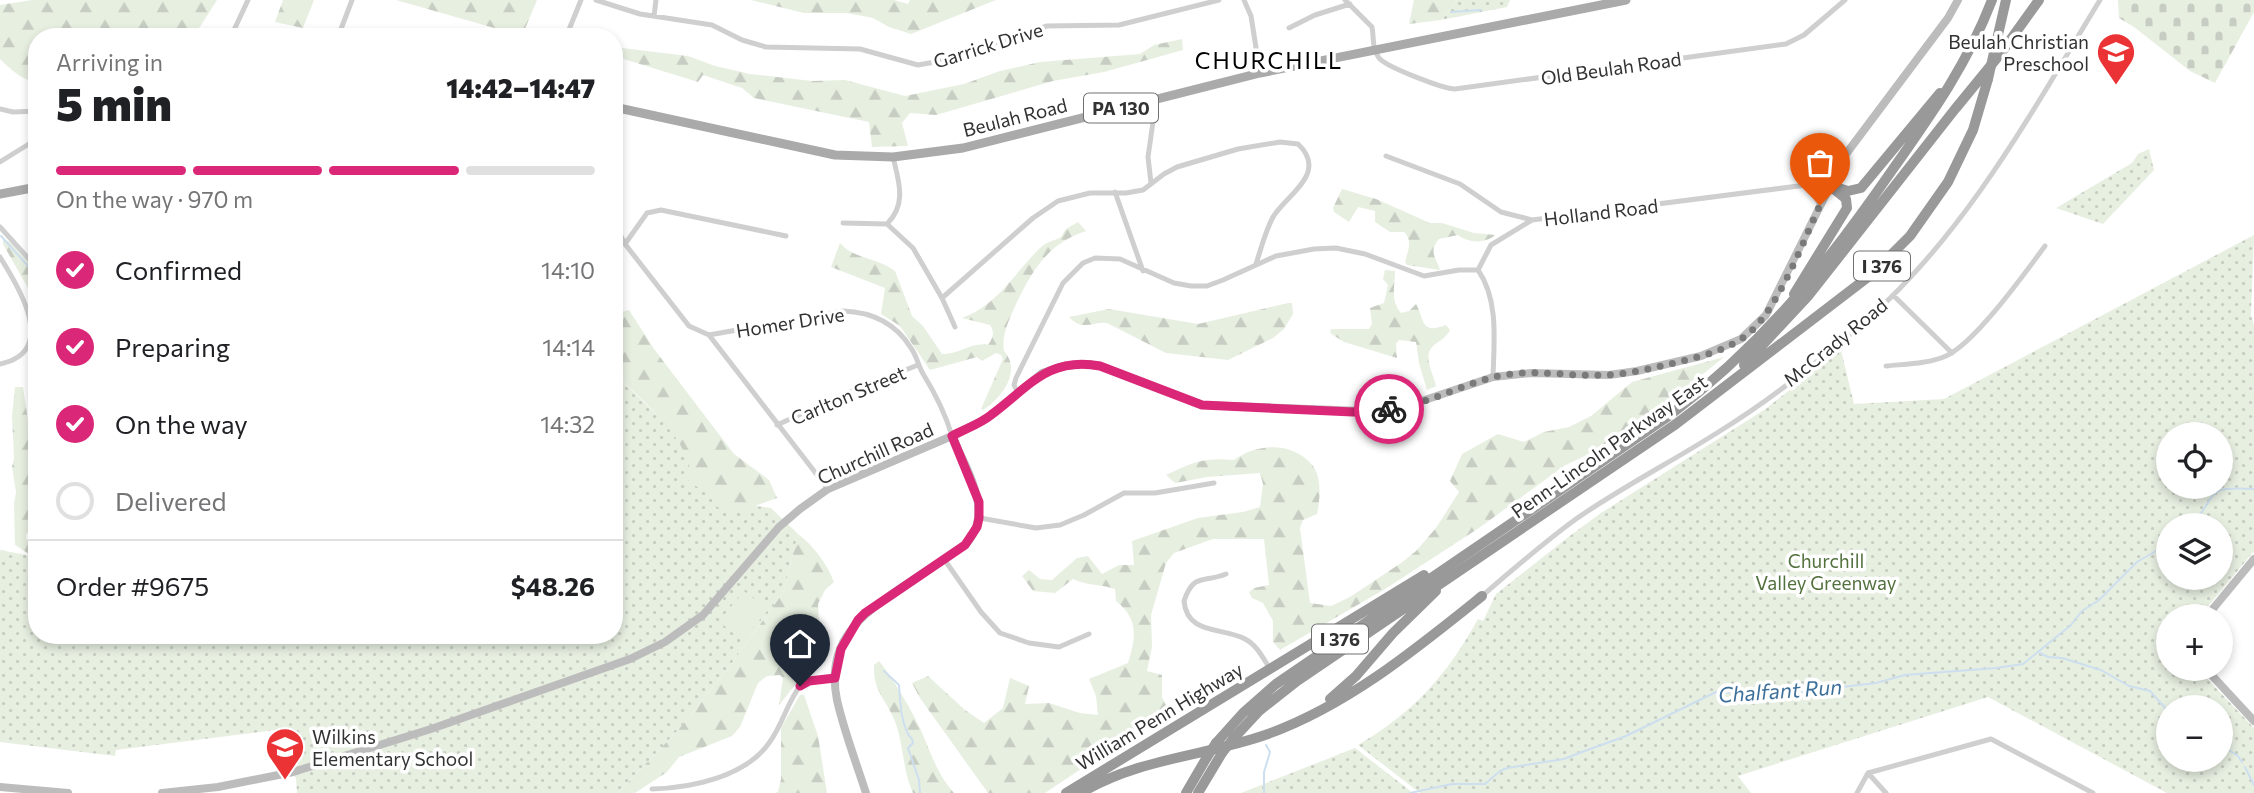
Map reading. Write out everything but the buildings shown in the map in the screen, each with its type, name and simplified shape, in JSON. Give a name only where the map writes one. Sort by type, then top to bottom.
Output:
[{"type":"highway","name":"Penn-Lincoln Parkway East","points":[[1198,793],[1219,748],[1252,703],[1670,415],[1726,371],[1777,320],[1847,236],[1939,103],[1962,65],[1992,0]]},
{"type":"highway","name":"Penn-Lincoln Parkway East","points":[[1186,793],[1207,757],[1233,739],[1259,711],[1289,687],[1676,424],[1863,282],[1910,236],[1934,204],[1959,160],[1980,111],[2006,0]]},
{"type":"highway","points":[[1847,236],[2001,53],[2039,0]]},
{"type":"highway","points":[[1829,185],[1848,191],[1861,188],[1962,65]]},
{"type":"highway","points":[[1709,398],[1768,342],[1803,303],[1959,104]]},
{"type":"highway","points":[[1777,320],[1847,208],[1844,196],[1829,185]]},
{"type":"highway","name":"William Penn Highway","points":[[1066,793],[1410,583],[1475,548]]},
{"type":"highway","points":[[1297,722],[1350,682],[1393,633],[1432,596],[1441,583]]},
{"type":"highway","points":[[1297,722],[1392,666],[1482,596]]},
{"type":"highway","name":"William Penn Highway","points":[[1082,793],[1119,774],[1259,737],[1297,722]]},
{"type":"main road","name":"Beulah Road","points":[[623,109],[818,152],[893,157],[963,148],[1260,73],[1626,0]]},
{"type":"main road","points":[[2,193],[28,189]]},
{"type":"street","points":[[235,28],[248,0]]},
{"type":"street","points":[[341,28],[352,0]]},
{"type":"street","points":[[570,28],[581,0]]},
{"type":"street","name":"Garrick Drive","points":[[596,0],[654,16],[712,25],[743,40],[766,47],[860,50],[918,65],[1047,26],[1119,25],[1219,0]]},
{"type":"street","points":[[654,16],[656,0]]},
{"type":"street","points":[[1244,0],[1251,16],[1260,73]]},
{"type":"street","name":"Old Beulah Road","points":[[1374,49],[1386,64],[1444,88],[1455,89],[1786,44],[1804,35],[1845,0]]},
{"type":"street","name":"Churchill Road","points":[[162,793],[218,787],[293,772],[430,729],[630,659],[665,642],[703,615],[779,527],[828,489],[952,436],[989,417],[1042,373],[1063,366],[1100,366],[1202,405],[1353,412],[1394,409],[1493,377],[1521,373],[1595,376],[1622,374],[1701,356],[1734,343],[1752,330],[1770,310],[1829,185],[1855,141],[1948,18],[1958,0]]},
{"type":"street","name":"McCrady Road","points":[[1482,596],[1576,519],[1755,407],[1841,342],[1893,295],[1934,252],[1976,199],[2100,0]]},
{"type":"street","points":[[1289,29],[1314,15],[1347,2],[1372,27],[1374,49]]},
{"type":"street","points":[[1150,100],[1153,122],[1148,157],[1152,183]]},
{"type":"street","points":[[0,108],[13,112],[28,111]]},
{"type":"street","points":[[942,298],[1033,218],[1058,201],[1090,193],[1135,192],[1143,190],[1177,167],[1238,149],[1280,142],[1298,144],[1306,153],[1307,176],[1274,216],[1256,264]]},
{"type":"street","points":[[0,162],[28,145]]},
{"type":"street","points":[[1386,156],[1460,184],[1502,212],[1532,220]]},
{"type":"street","points":[[843,223],[887,223],[895,216],[901,199],[893,157]]},
{"type":"street","name":"Holland Road","points":[[1478,270],[1491,245],[1532,220],[1822,183],[1829,185]]},
{"type":"street","points":[[1805,186],[1820,205]]},
{"type":"street","points":[[1114,191],[1143,271]]},
{"type":"street","points":[[625,244],[648,213],[661,210],[786,236]]},
{"type":"street","points":[[887,223],[913,248],[942,298],[955,327]]},
{"type":"street","points":[[0,227],[28,258]]},
{"type":"street","name":"Homer Drive","points":[[623,240],[689,326],[709,335],[842,311],[876,316],[894,328],[911,348],[944,409],[952,436]]},
{"type":"street","points":[[1886,366],[1931,361],[1952,353],[1996,308],[2045,246]]},
{"type":"street","points":[[1017,393],[1014,385],[1016,378],[1056,295],[1074,272],[1095,258],[1120,259],[1174,284],[1207,286],[1276,256],[1336,248],[1365,254],[1424,276],[1478,270],[1486,281],[1490,294],[1493,377]]},
{"type":"street","points":[[0,257],[22,295],[28,312]]},
{"type":"street","points":[[1893,295],[1952,353]]},
{"type":"street","points":[[709,335],[828,489]]},
{"type":"street","points":[[0,364],[13,359],[28,346]]},
{"type":"street","name":"Carlton Street","points":[[777,425],[842,395],[918,365]]},
{"type":"street","points":[[866,793],[837,700],[835,678],[841,649],[858,620],[970,540],[979,518],[979,502],[952,436]]},
{"type":"street","points":[[979,518],[1036,528],[1060,525],[1124,493],[1155,493],[1214,483]]},
{"type":"street","points":[[944,559],[981,612],[1000,633],[1029,643],[1059,647],[1089,634]]},
{"type":"street","points":[[2217,604],[2254,559]]},
{"type":"street","points":[[1226,574],[1206,577],[1193,583],[1184,601],[1189,617],[1200,627],[1244,639],[1257,649],[1270,669]]},
{"type":"street","points":[[652,789],[687,786],[736,770],[751,762],[771,742],[800,686],[809,681],[835,678]]},
{"type":"street","points":[[2217,681],[2254,721]]},
{"type":"street","points":[[1857,793],[1868,774],[1991,739],[2093,793]]},
{"type":"street","points":[[1868,774],[1886,793]]},
{"type":"street","points":[[0,787],[68,793]]},
{"type":"green space","points":[[32,0],[217,0],[198,28],[28,28],[28,79],[0,59],[0,5]]},
{"type":"green space","points":[[283,0],[314,0],[303,28],[275,22]]},
{"type":"green space","points":[[396,0],[537,0],[525,28],[494,28]]},
{"type":"green space","points":[[751,0],[894,0],[908,4],[910,0],[996,0],[911,34],[873,18],[847,13],[804,13]]},
{"type":"green space","points":[[1414,0],[1457,0],[1441,20],[1409,24]]},
{"type":"green space","points":[[1457,0],[1510,0],[1507,7],[1441,20]]},
{"type":"green space","points":[[2118,0],[2254,0],[2254,12],[2215,83],[2190,71],[2119,18]]},
{"type":"green space","points":[[1182,39],[1183,50],[1104,72],[1053,81],[936,115],[910,113],[902,123],[908,146],[872,147],[869,122],[754,98],[742,88],[703,75],[698,82],[623,59],[623,48],[688,56],[750,74],[812,81],[845,80],[905,96],[964,84],[1000,71],[1040,62],[1140,54],[1154,45]]},
{"type":"green space","points":[[2149,149],[2154,170],[2103,224],[2056,208],[2132,163],[2138,154]]},
{"type":"green space","points":[[1342,189],[1376,199],[1430,223],[1442,223],[1474,233],[1495,235],[1482,241],[1467,240],[1458,235],[1439,239],[1433,251],[1440,270],[1407,265],[1405,262],[1409,242],[1404,232],[1390,232],[1375,222],[1375,211],[1358,207],[1349,222],[1334,212],[1333,208]]},
{"type":"green space","points":[[1078,222],[1086,231],[1073,236],[1051,251],[1022,292],[1004,339],[1004,351],[1011,367],[1010,375],[997,399],[983,410],[981,409],[1003,359],[1001,355],[996,353],[982,361],[977,357],[930,370],[900,326],[881,314],[885,288],[831,267],[840,243],[852,252],[895,271],[912,316],[923,326],[942,354],[948,354],[977,345],[988,345],[993,335],[990,325],[962,318],[997,296],[1041,247],[1061,237],[1066,229]]},
{"type":"green space","name":"Churchill Valley Greenway","points":[[2254,235],[2251,315],[2254,325],[2254,551],[2233,576],[2233,513],[2156,513],[2156,590],[2222,590],[2210,604],[2156,604],[2156,681],[2209,681],[2223,695],[2156,695],[2156,772],[2233,772],[2233,706],[2254,728],[2254,793],[2167,793],[1988,697],[1738,776],[1751,793],[1420,793],[1358,745],[1396,719],[1427,691],[1454,658],[1478,619],[1483,621],[1496,594],[1601,513],[1764,410],[1841,350],[1854,404],[1944,399]]},
{"type":"green space","points":[[3,239],[10,242],[28,262],[28,288],[3,244]]},
{"type":"green space","points":[[1385,270],[1395,271],[1394,298],[1401,313],[1409,311],[1416,304],[1427,327],[1438,328],[1446,325],[1450,330],[1430,350],[1429,360],[1436,386],[1427,390],[1416,342],[1399,340],[1396,344],[1397,358],[1344,342],[1330,333],[1331,329],[1369,329],[1372,324],[1370,308],[1384,303],[1388,285],[1383,279]]},
{"type":"green space","points":[[1292,303],[1293,314],[1284,329],[1273,338],[1228,360],[1166,353],[1107,323],[1083,325],[1069,317],[1109,309],[1198,324]]},
{"type":"green space","points":[[629,310],[654,349],[734,454],[769,480],[777,498],[733,514],[717,507],[719,503],[684,477],[690,470],[680,444],[660,418],[623,381],[623,312]]},
{"type":"green space","points":[[1724,357],[1692,383],[1595,451],[1564,466],[1479,528],[1385,589],[1280,650],[1273,642],[1273,621],[1263,603],[1252,598],[1249,592],[1254,588],[1269,585],[1264,539],[1213,539],[1174,553],[1166,563],[1151,615],[1152,647],[1147,671],[1162,675],[1162,697],[1171,715],[1045,793],[988,793],[912,683],[928,676],[965,710],[984,723],[1003,708],[1010,678],[1029,686],[1025,704],[1049,703],[1080,713],[1098,715],[1096,696],[1089,679],[1128,663],[1133,645],[1132,622],[1116,601],[1115,589],[1073,579],[1055,593],[1033,591],[1022,576],[1029,570],[1040,579],[1052,580],[1077,558],[1088,556],[1102,574],[1119,565],[1134,565],[1132,541],[1198,518],[1260,507],[1263,484],[1260,473],[1207,477],[1175,483],[1166,475],[1184,467],[1207,460],[1234,460],[1253,450],[1275,447],[1295,452],[1305,458],[1316,471],[1320,490],[1317,514],[1303,520],[1300,528],[1310,603],[1331,606],[1350,597],[1401,563],[1416,551],[1436,528],[1459,492],[1450,481],[1462,454],[1498,434],[1524,442],[1544,432],[1569,427],[1591,416],[1632,382]]},
{"type":"green space","points":[[623,382],[749,505],[771,508],[798,534],[783,593],[679,729],[618,793],[297,793],[296,778],[282,767],[275,730],[116,750],[115,756],[0,742],[0,550],[28,555],[28,644],[623,644]]},
{"type":"green space","points":[[15,387],[23,387],[28,421],[28,553],[15,545],[16,492],[12,467]]},
{"type":"green space","points":[[798,534],[819,556],[834,582],[825,590],[818,604],[819,621],[810,653],[808,675],[800,679],[779,705],[783,678],[780,675],[767,676],[758,683],[740,727],[732,736],[679,757],[667,772],[635,793],[618,793],[679,729],[783,593]]},
{"type":"green space","points":[[744,591],[768,610],[742,641],[719,621]]},
{"type":"green space","points":[[879,661],[905,701],[938,769],[954,793],[913,793],[894,719],[875,681],[874,665]]},
{"type":"green space","points":[[800,695],[804,695],[818,736],[827,793],[775,793],[778,792],[781,779],[781,728]]},
{"type":"green space","points":[[1355,748],[1413,793],[1241,793]]},
{"type":"waterway","points":[[1451,12],[1481,10]]},
{"type":"waterway","points":[[1,236],[28,266]]},
{"type":"waterway","name":"Chalfant Run","points":[[2202,513],[2220,490],[2254,489]]},
{"type":"waterway","name":"Chalfant Run","points":[[1410,793],[1452,784],[1485,784],[1507,768],[1564,759],[1626,736],[1716,692],[1783,694],[1876,683],[1905,675],[2023,664],[2071,625],[2082,611],[2099,600],[2137,562],[2156,551]]},
{"type":"waterway","points":[[2040,653],[2101,670],[2129,686],[2150,691],[2156,698]]},
{"type":"waterway","points":[[884,671],[899,685],[903,721],[913,743],[908,748],[919,780],[920,793]]},
{"type":"waterway","points":[[1264,793],[1264,772],[1270,752],[1266,745]]},
{"type":"waterway","points":[[2233,753],[2242,762]]},
{"type":"waterway","points":[[2245,767],[2254,785]]},
{"type":"way so far","points":[[1389,409],[1413,404],[1493,377],[1521,373],[1595,376],[1622,374],[1720,350],[1747,335],[1770,310],[1820,205]]},
{"type":"place","name":"Beulah Christian Preschool","points":[[2116,86]]},
{"type":"place","name":"Wilkins Elementary School","points":[[285,781]]},
{"type":"district","name":"CHURCHILL","points":[[1269,60]]},
{"type":"route","points":[[800,686],[809,681],[835,678],[841,649],[858,620],[970,540],[977,527],[979,502],[952,436],[989,417],[1042,373],[1063,366],[1100,366],[1202,405],[1353,412],[1389,409]]}]
